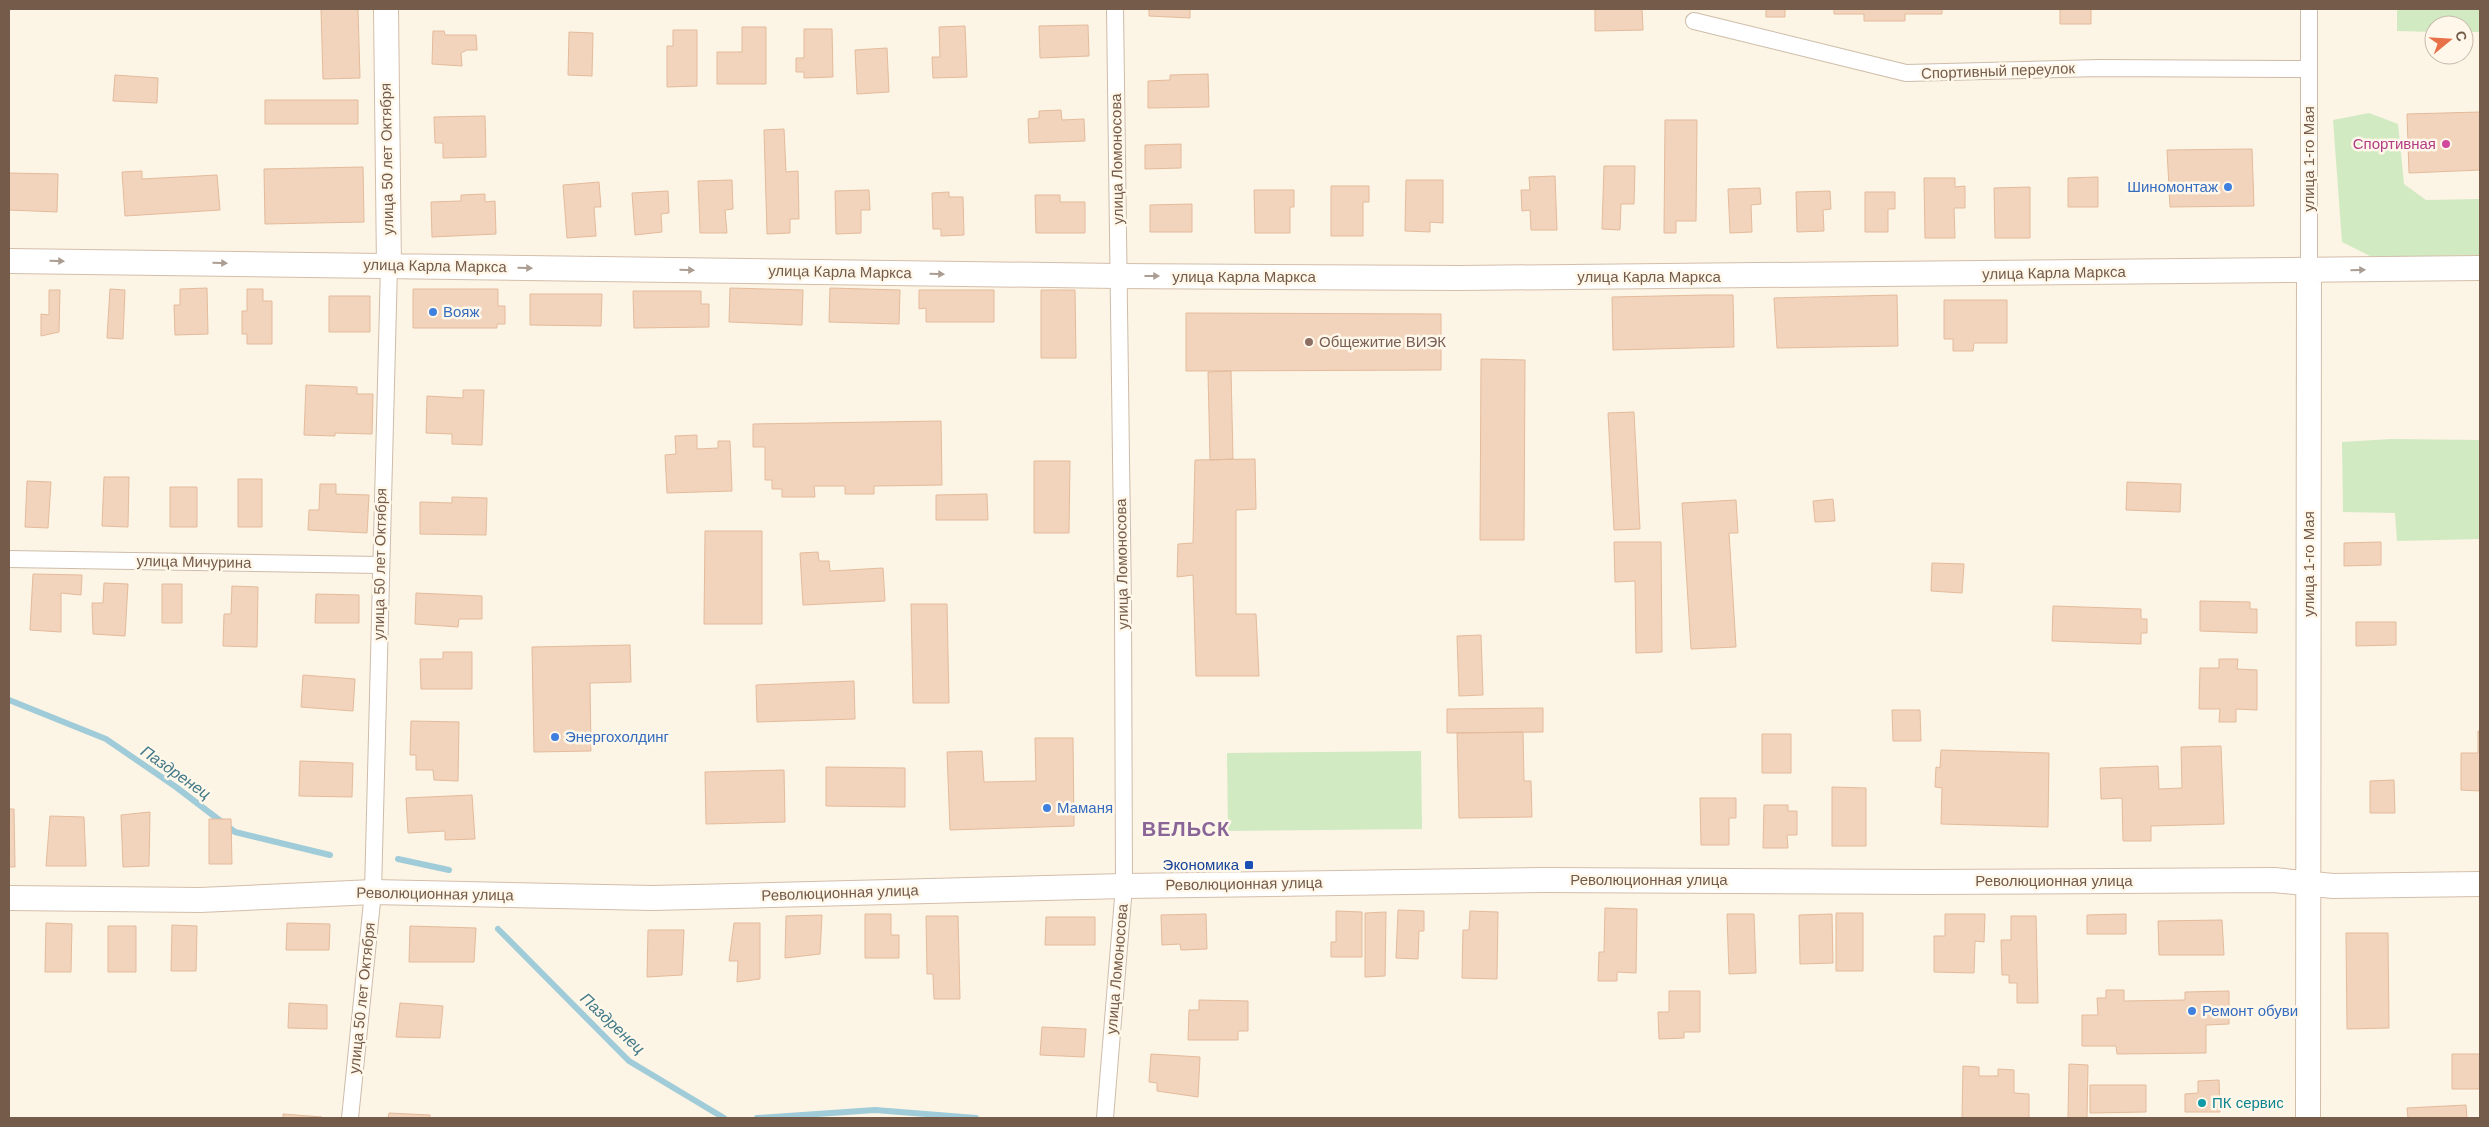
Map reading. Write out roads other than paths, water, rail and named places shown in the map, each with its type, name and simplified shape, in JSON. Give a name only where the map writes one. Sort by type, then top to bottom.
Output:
[{"type":"main road","name":"улица 50 лет Октября","points":[[386,9],[389,266]]},
{"type":"main road","name":"улица Карла Маркса","points":[[9,261],[1118,276],[1491,278],[2480,268]]},
{"type":"main road","name":"улица 1-го Мая","points":[[2308,1118],[2310,883],[2309,271]]},
{"type":"main road","name":"Революционная улица","points":[[9,898],[200,900],[373,892],[653,898],[1124,886],[1544,880],[1915,882],[2274,880],[2333,886],[2480,884]]},
{"type":"street","name":"улица Ломоносова","points":[[1105,1118],[1124,886],[1123,606],[1115,9]]},
{"type":"street","name":"улица 1-го Мая","points":[[2309,9],[2309,271]]},
{"type":"street","name":"Спортивный переулок","points":[[1694,21],[1906,73],[2100,68],[2309,69]]},
{"type":"street","name":"улица 50 лет Октября","points":[[350,1118],[373,892],[389,266]]},
{"type":"street","name":"улица Мичурина","points":[[9,559],[380,565]]},
{"type":"waterway","name":"Паздренец","points":[[9,700],[106,739],[176,787],[235,832],[330,855]]},
{"type":"waterway","name":"Паздренец","points":[[398,859],[449,870]]},
{"type":"waterway","name":"Паздренец","points":[[498,929],[629,1061],[724,1118]]},
{"type":"waterway","name":"Паздренец","points":[[757,1118],[875,1110],[976,1118]]},
{"type":"place","name":"Спортивная","points":[[2446,144]]},
{"type":"place","name":"Шиномонтаж","points":[[2228,187]]},
{"type":"place","name":"Вояж","points":[[433,312]]},
{"type":"place","name":"Общежитие ВИЭК","points":[[1309,342]]},
{"type":"place","name":"Энергохолдинг","points":[[555,737]]},
{"type":"place","name":"Маманя","points":[[1047,808]]},
{"type":"place","name":"Экономика","points":[[1249,865]]},
{"type":"place","name":"Ремонт обуви","points":[[2192,1011]]},
{"type":"place","name":"ПК сервис","points":[[2202,1103]]},
{"type":"district","name":"ВЕЛЬСК","points":[[1186,829]]}]
